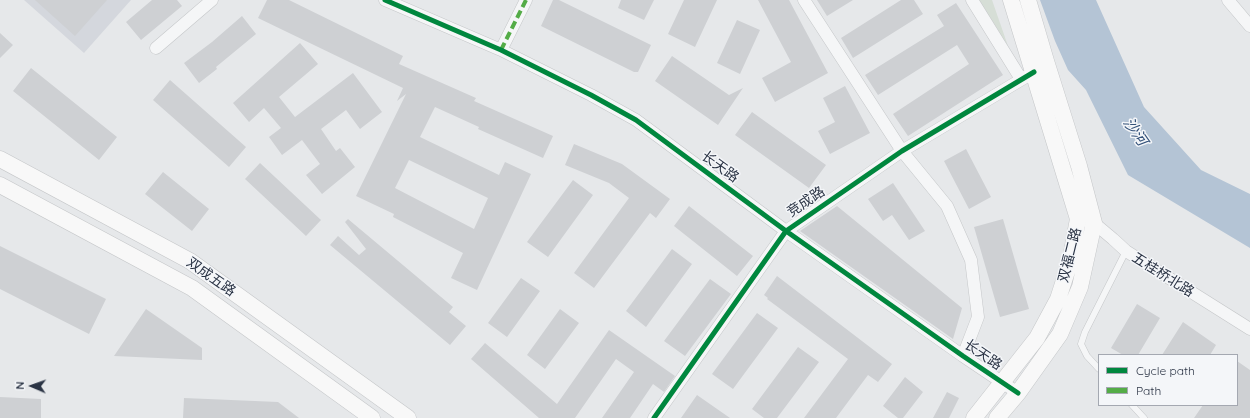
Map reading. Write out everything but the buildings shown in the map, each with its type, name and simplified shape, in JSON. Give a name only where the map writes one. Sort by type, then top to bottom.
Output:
[{"type":"main road","name":"双福二路","points":[[974,418],[1037,338],[1058,299],[1070,262],[1078,219],[1027,75],[1019,26],[1011,0]]},
{"type":"main road","name":"双福二路","points":[[997,418],[1018,393],[1060,334],[1072,309],[1080,287],[1094,223],[1079,166],[1028,0]]},
{"type":"main road","name":"双成五路","points":[[0,159],[190,261],[408,418]]},
{"type":"main road","name":"双成五路","points":[[0,185],[192,288],[372,418]]},
{"type":"street","points":[[156,48],[212,0]]},
{"type":"street","name":"长天路","points":[[385,0],[501,50],[591,95],[636,120],[786,231],[1018,393]]},
{"type":"street","points":[[501,50],[526,0]]},
{"type":"street","points":[[804,0],[902,151],[947,206],[971,260],[978,317],[963,356]]},
{"type":"street","points":[[972,0],[1027,75]]},
{"type":"street","points":[[1228,0],[1250,26]]},
{"type":"street","name":"竞成路","points":[[654,418],[786,231],[902,151],[1027,75]]},
{"type":"street","name":"五桂桥北路","points":[[1078,219],[1094,223],[1126,251],[1250,329]]},
{"type":"lane","points":[[1098,368],[1087,356],[1081,344],[1085,332],[1126,251]]},
{"type":"lane","points":[[1133,406],[1144,418]]},
{"type":"shaded area","points":[[24,0],[131,0],[84,53]]},
{"type":"shaded area","points":[[979,0],[992,0],[1008,46]]},
{"type":"water","name":"沙河","points":[[1040,0],[1096,0],[1144,107],[1201,170],[1250,194],[1250,248],[1128,175],[1086,90],[1068,70],[1055,41]]},
{"type":"marked path","points":[[501,50],[526,0]]},
{"type":"cycle path","points":[[385,0],[501,50],[591,95],[636,120],[786,231],[1018,393]]},
{"type":"cycle path","points":[[654,418],[786,231],[902,151],[1034,72]]}]
